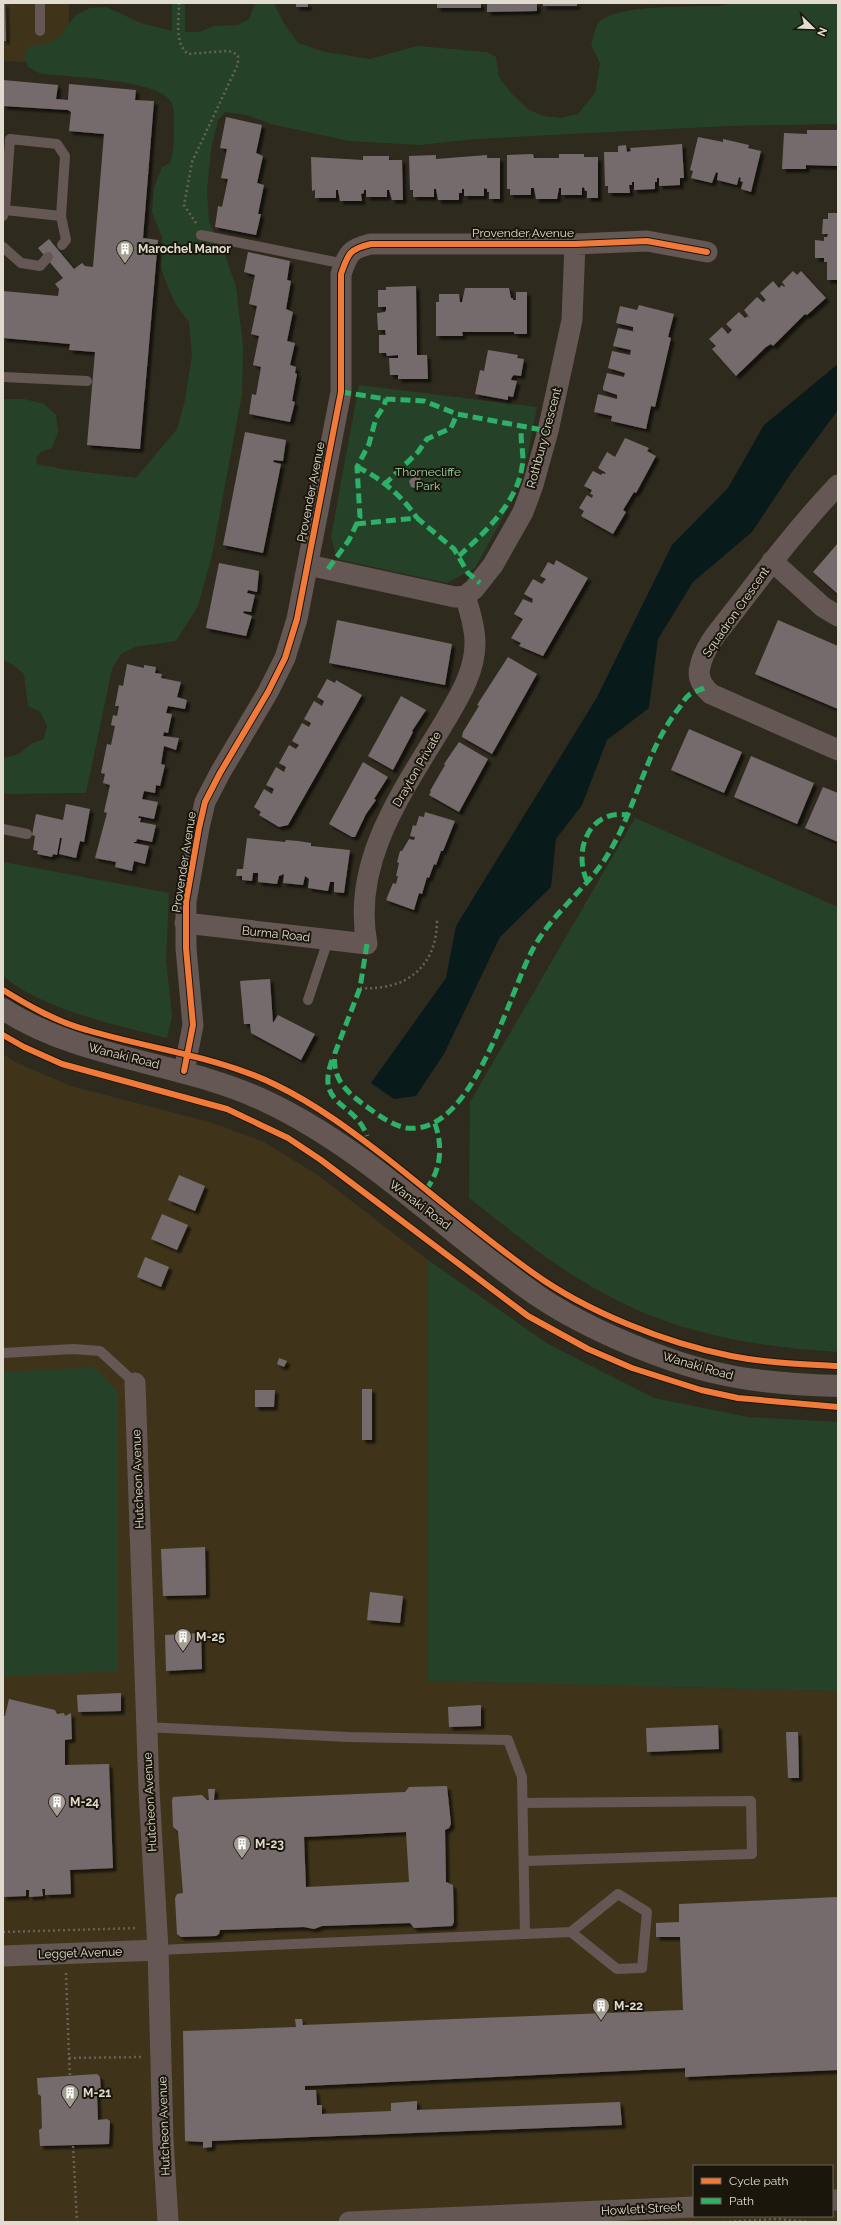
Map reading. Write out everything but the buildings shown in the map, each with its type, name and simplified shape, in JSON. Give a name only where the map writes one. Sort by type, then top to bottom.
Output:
[{"type":"street","name":"Provender Avenue","points":[[184,1071],[193,1025],[185,923],[187,896],[206,802],[285,658],[297,618],[341,392],[341,274],[347,257],[356,248],[371,244],[575,244],[647,242],[706,252]]},
{"type":"street","name":"Rothbury Crescent","points":[[466,596],[480,583],[510,537],[523,512],[539,466],[572,320],[575,301],[575,244]]},
{"type":"street","name":"Squadron Crescent","points":[[838,485],[801,524],[712,640],[703,656],[699,669],[700,678],[704,688],[722,700],[838,750]]},
{"type":"street","points":[[772,561],[823,607],[838,616]]},
{"type":"street","points":[[308,565],[440,595],[455,597],[466,596]]},
{"type":"street","name":"Drayton Private","points":[[367,944],[364,926],[364,890],[376,847],[389,816],[461,693],[473,662],[475,644],[474,628],[466,596]]},
{"type":"street","name":"Burma Road","points":[[185,923],[367,944]]},
{"type":"street","name":"Wanaki Road","points":[[3,1009],[33,1026],[86,1048],[184,1071],[228,1085],[263,1100],[326,1135],[540,1298],[587,1325],[669,1359],[725,1375],[805,1385],[838,1386]]},
{"type":"street","name":"Hutcheon Avenue","points":[[135,1383],[146,1727],[158,1950],[163,2139],[168,2222]]},
{"type":"street","name":"Legget Avenue","points":[[3,1956],[158,1950]]},
{"type":"street","name":"Howlett Street","points":[[349,2222],[473,2220],[693,2207]]},
{"type":"lane","points":[[40,3],[40,31]]},
{"type":"lane","points":[[61,216],[4,213],[10,139],[57,144],[65,156],[61,216],[66,240],[62,244]]},
{"type":"lane","points":[[200,230],[345,264]]},
{"type":"lane","points":[[3,247],[21,262],[40,266],[48,257]]},
{"type":"lane","points":[[3,377],[87,381]]},
{"type":"lane","points":[[3,829],[27,834]]},
{"type":"lane","points":[[308,1000],[328,940]]},
{"type":"lane","points":[[3,1353],[73,1349],[100,1352],[135,1383]]},
{"type":"lane","points":[[146,1727],[348,1737],[508,1740],[522,1777],[525,1933]]},
{"type":"lane","points":[[523,1803],[750,1801],[752,1854],[524,1861]]},
{"type":"lane","points":[[158,1950],[571,1932],[618,1894],[647,1912],[642,1968],[617,1969],[571,1932]]},
{"type":"path","points":[[179,3],[179,41],[183,50],[188,54],[227,51],[233,52],[238,56],[238,64],[190,168],[184,205],[200,230]]},
{"type":"path","points":[[360,988],[384,987],[407,979],[418,971],[426,962],[433,949],[437,934],[437,920]]},
{"type":"path","points":[[3,1932],[156,1928]]},
{"type":"path","points":[[66,1969],[70,2076]]},
{"type":"path","points":[[69,2058],[161,2057]]},
{"type":"path","points":[[73,2146],[77,2222]]},
{"type":"path","points":[[724,2222],[777,2219],[810,2222]]},
{"type":"shaded area","points":[[3,3],[69,3],[68,64],[3,61]]},
{"type":"shaded area","points":[[838,364],[838,410],[792,472],[752,532],[693,582],[658,639],[649,708],[607,740],[582,805],[556,839],[551,887],[500,937],[444,1054],[416,1096],[394,1099],[371,1083],[446,978],[456,926],[596,699],[672,545],[728,488],[764,425]]},
{"type":"shaded area","points":[[3,1054],[17,1063],[71,1086],[213,1123],[264,1142],[319,1176],[428,1260],[428,1681],[838,1691],[838,2222],[3,2222]]},
{"type":"green space","points":[[172,3],[185,3],[185,32],[200,32],[214,26],[238,25],[249,19],[255,3],[274,3],[283,22],[298,43],[325,52],[370,59],[417,46],[487,52],[496,57],[499,77],[511,93],[529,110],[544,116],[560,118],[578,114],[595,93],[600,63],[591,45],[599,22],[609,16],[638,9],[719,6],[733,3],[838,3],[838,124],[727,126],[475,139],[420,145],[349,141],[271,124],[247,115],[225,112],[218,120],[211,149],[207,190],[209,222],[223,250],[236,286],[243,346],[242,394],[212,555],[198,606],[176,641],[135,647],[121,654],[112,669],[86,793],[3,794],[3,758],[19,754],[31,744],[44,739],[47,726],[40,712],[28,706],[24,674],[13,665],[3,660],[3,399],[24,399],[44,404],[56,415],[58,432],[52,448],[41,452],[36,458],[37,464],[60,469],[136,478],[177,429],[185,400],[192,355],[189,322],[176,305],[161,267],[162,237],[152,212],[154,188],[162,167],[170,163],[172,155],[174,142],[174,119],[171,102],[162,94],[149,88],[131,84],[111,80],[39,73],[28,67],[24,55],[29,46],[46,44],[59,37],[76,15],[90,8],[106,7],[141,23],[172,31]]},
{"type":"green space","name":"Thornecliffe Park","points":[[359,385],[537,407],[528,453],[513,498],[475,568],[447,583],[337,559],[331,537]]},
{"type":"green space","points":[[635,818],[838,907],[838,1352],[808,1350],[748,1342],[718,1336],[689,1329],[632,1308],[569,1273],[469,1198],[470,1102]]},
{"type":"green space","points":[[3,862],[169,893],[166,960],[172,1016],[167,1038],[104,1022],[59,1007],[19,988],[3,976]]},
{"type":"green space","points":[[428,1260],[548,1344],[654,1398],[748,1417],[838,1422],[838,1691],[428,1681]]},
{"type":"green space","points":[[94,1367],[118,1392],[118,1671],[3,1676],[3,1372]]},
{"type":"marked path","points":[[341,392],[386,399],[424,401],[457,414],[548,431]]},
{"type":"marked path","points":[[328,569],[349,540],[360,517],[357,467],[369,444],[376,418],[384,406],[386,399]]},
{"type":"marked path","points":[[384,485],[418,452],[427,439],[451,428],[457,414]]},
{"type":"marked path","points":[[459,556],[489,527],[514,493],[523,462],[521,437],[522,427]]},
{"type":"marked path","points":[[357,467],[383,482],[405,502],[417,518]]},
{"type":"marked path","points":[[356,524],[417,518],[454,549],[468,573],[480,583]]},
{"type":"marked path","points":[[367,944],[360,988],[335,1053],[336,1073],[340,1081],[351,1094],[374,1112],[390,1122],[407,1128],[431,1124],[452,1109],[470,1086],[486,1057],[534,947],[542,934],[602,864],[628,815],[650,760],[668,724],[688,696],[704,688]]},
{"type":"marked path","points":[[587,881],[583,869],[582,857],[588,834],[594,825],[603,818],[614,815],[628,815]]},
{"type":"marked path","points":[[332,1060],[328,1075],[329,1087],[332,1095],[354,1116],[367,1136]]},
{"type":"marked path","points":[[426,1190],[438,1165],[440,1148],[434,1121]]},
{"type":"cycle path","points":[[184,1071],[193,1025],[186,948],[186,902],[199,828],[205,802],[220,773],[268,692],[285,658],[297,619],[341,392],[341,274],[350,253],[358,248],[371,244],[575,244],[647,241],[707,252]]},
{"type":"cycle path","points":[[3,990],[65,1023],[111,1037],[230,1067],[254,1075],[306,1101],[362,1139],[533,1273],[578,1301],[602,1313],[680,1343],[731,1356],[771,1362],[838,1366]]},
{"type":"cycle path","points":[[3,1035],[24,1047],[62,1064],[227,1109],[288,1138],[321,1160],[528,1316],[588,1349],[632,1368],[701,1390],[738,1398],[838,1407]]},
{"type":"place","name":"Marochel Manor","points":[[125,264]]},
{"type":"place","name":"M-25","points":[[183,1652]]},
{"type":"place","name":"M-24","points":[[57,1817]]},
{"type":"place","name":"M-23","points":[[242,1859]]},
{"type":"place","name":"M-22","points":[[601,2021]]},
{"type":"place","name":"M-21","points":[[70,2108]]}]
